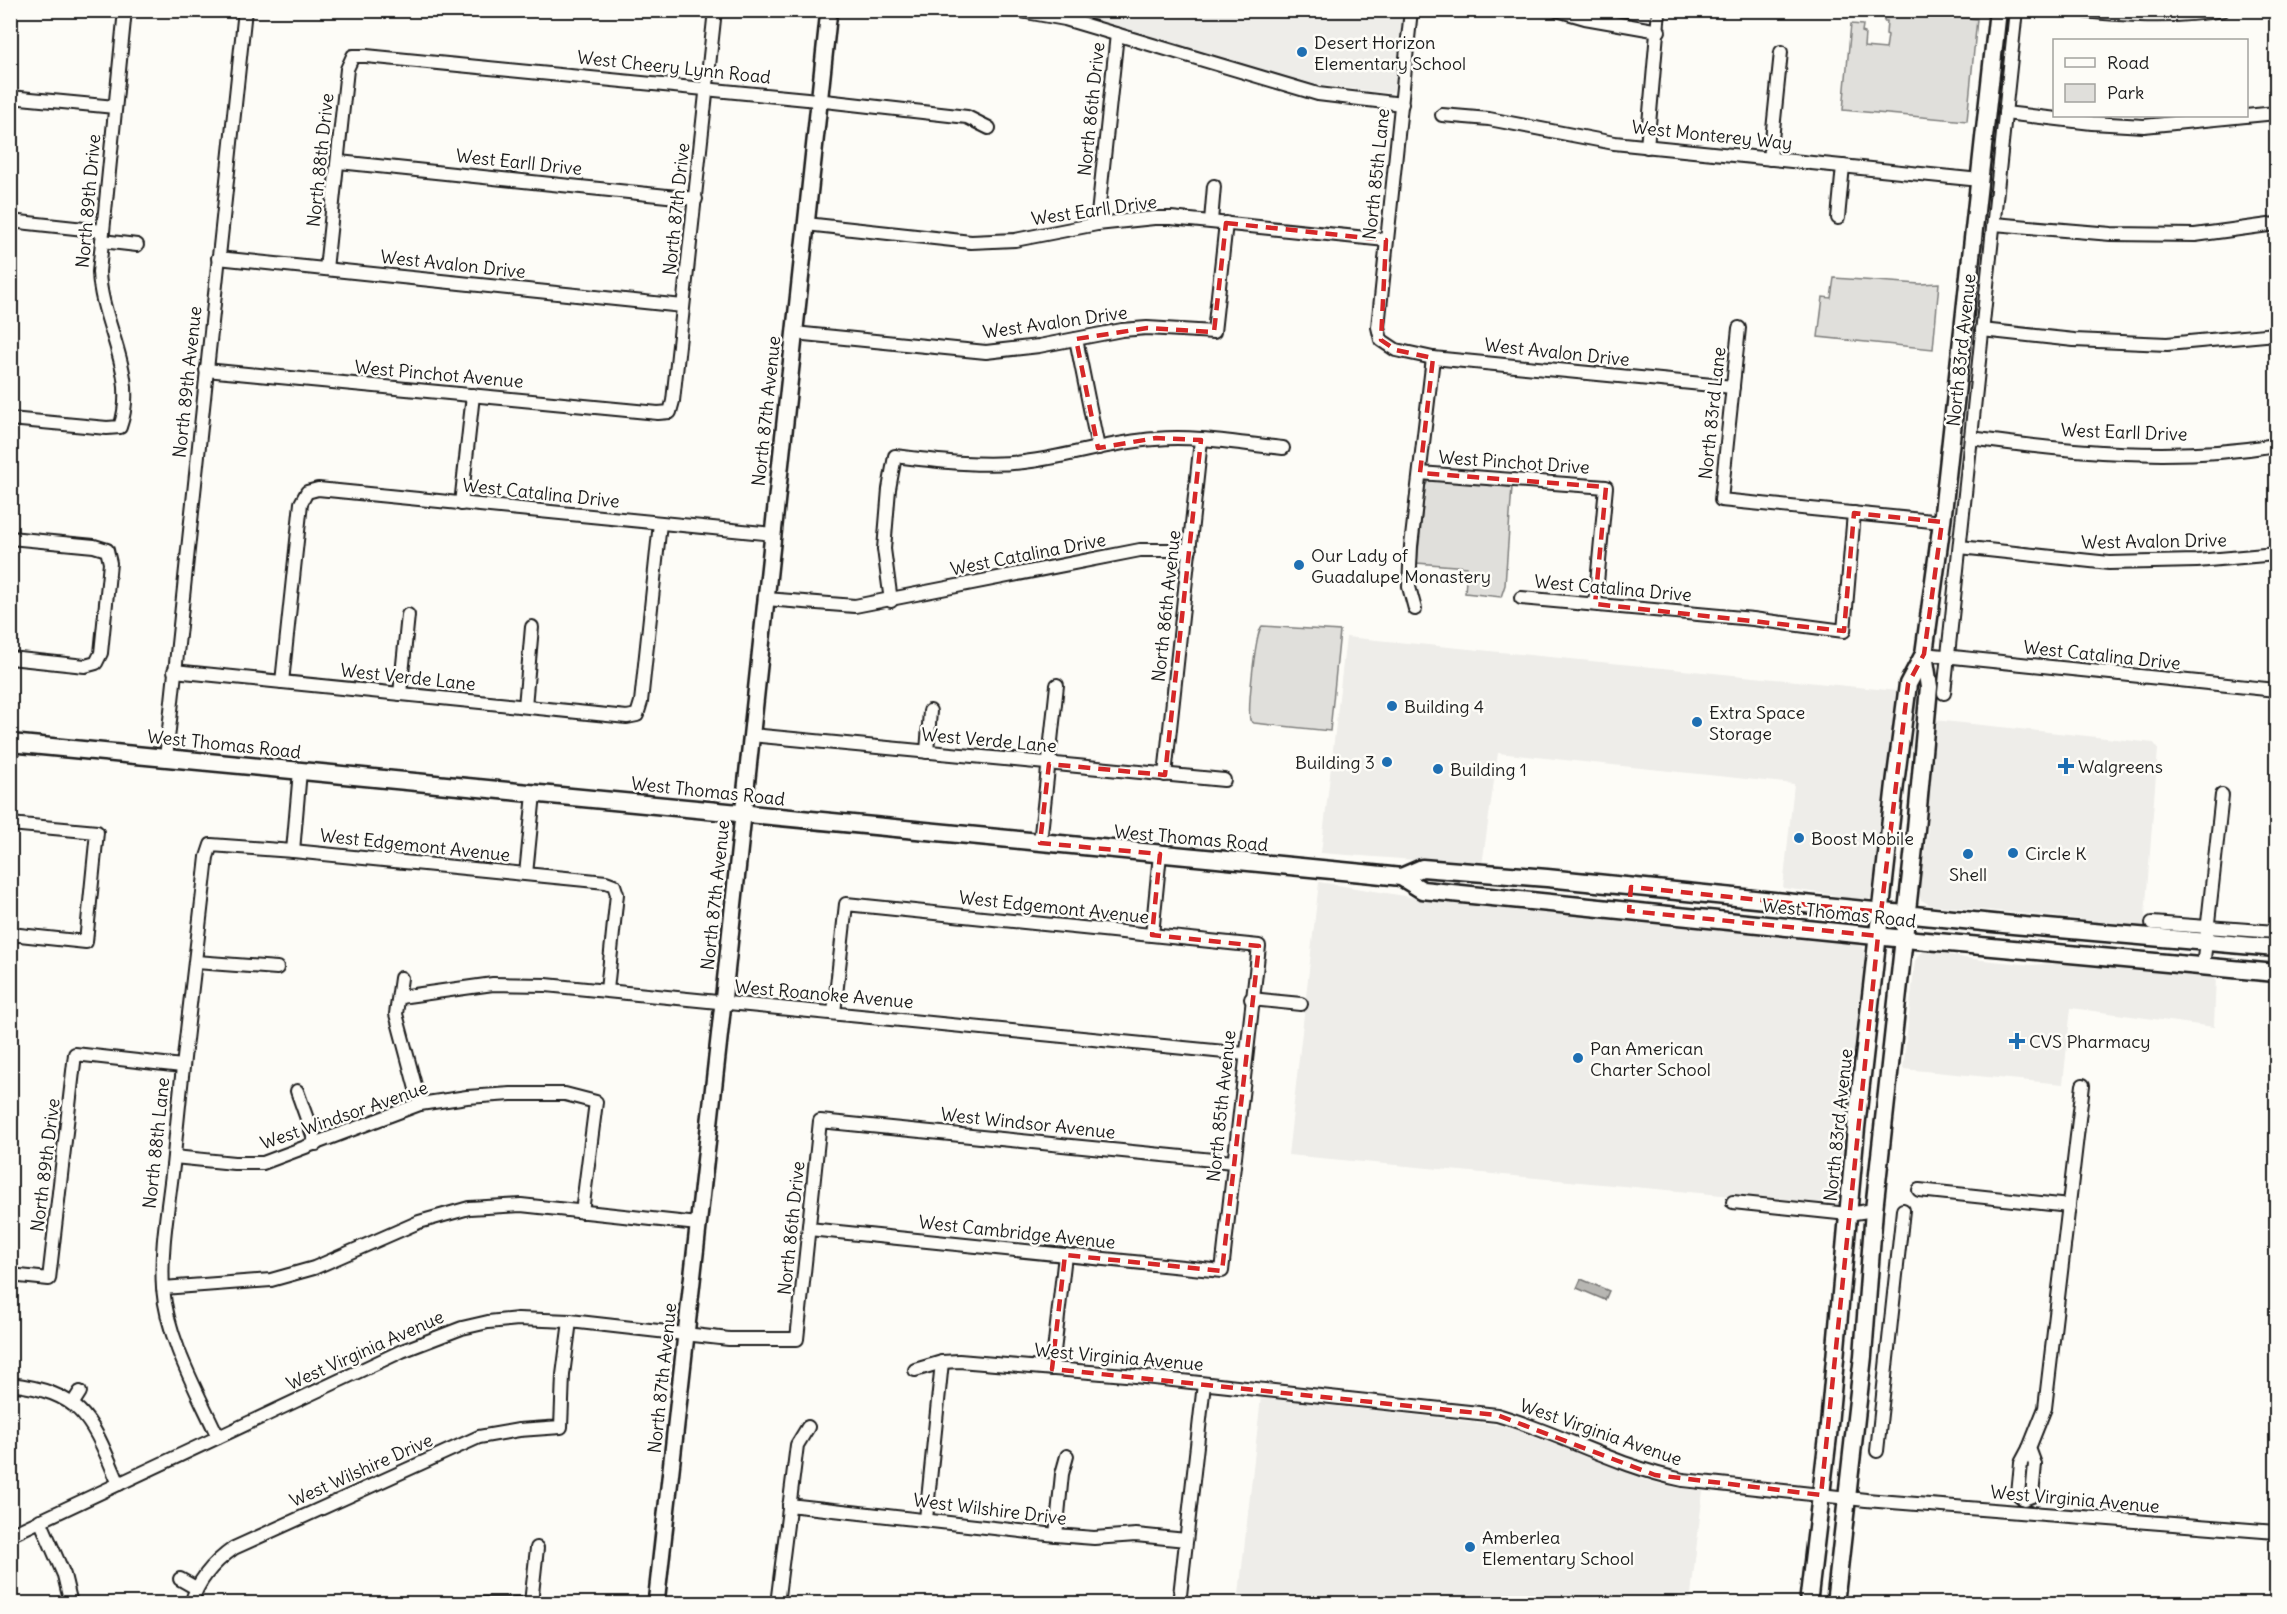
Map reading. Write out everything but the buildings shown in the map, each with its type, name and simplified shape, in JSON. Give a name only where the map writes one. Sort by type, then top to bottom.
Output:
[{"type":"main road","name":"North 83rd Avenue","points":[[1835,1604],[1863,1356],[1874,1210],[1905,939],[1929,687],[1924,654],[1942,522],[1998,10]]},
{"type":"main road","name":"North 83rd Avenue","points":[[1808,1604],[1878,936],[1908,684],[1924,654]]},
{"type":"main road","name":"West Thomas Road","points":[[10,743],[1401,877],[1422,890],[2277,974]]},
{"type":"main road","name":"West Thomas Road","points":[[1401,877],[1422,868],[1907,915],[2207,934],[2277,948]]},
{"type":"main road","points":[[1629,911],[1631,887]]},
{"type":"street","name":"North 89th Drive","points":[[10,419],[107,428],[120,427],[124,414],[126,386],[120,356],[99,283],[125,10]]},
{"type":"street","name":"North 89th Avenue","points":[[166,758],[245,10]]},
{"type":"street","name":"North 87th Drive","points":[[670,411],[696,199],[715,10]]},
{"type":"street","name":"North 87th Avenue","points":[[656,1604],[744,814],[829,10]]},
{"type":"street","points":[[1016,10],[1053,15],[1318,94],[1402,104]]},
{"type":"street","name":"North 85th Lane","points":[[1381,340],[1378,327],[1411,10]]},
{"type":"street","points":[[1557,10],[1585,18],[1659,31]]},
{"type":"street","points":[[1647,147],[1659,31],[1659,10]]},
{"type":"street","name":"North 83rd Avenue","points":[[1944,693],[2016,10]]},
{"type":"street","points":[[2071,10],[2146,16],[2223,10]]},
{"type":"street","name":"North 86th Drive","points":[[1097,224],[1117,34]]},
{"type":"street","points":[[1770,159],[1781,52]]},
{"type":"street","name":"West Cheery Lynn Road","points":[[353,56],[818,100],[967,117],[989,128]]},
{"type":"street","name":"North 88th Drive","points":[[326,269],[347,69],[353,56]]},
{"type":"street","points":[[10,97],[115,108]]},
{"type":"street","points":[[2005,113],[2092,123],[2144,126],[2236,117]]},
{"type":"street","points":[[2248,116],[2277,113]]},
{"type":"street","name":"West Monterey Way","points":[[1442,116],[1489,119],[1614,143],[1647,147],[1980,180]]},
{"type":"street","name":"West Earll Drive","points":[[339,162],[696,199]]},
{"type":"street","points":[[1838,218],[1843,166]]},
{"type":"street","points":[[1211,221],[1214,186]]},
{"type":"street","name":"West Earll Drive","points":[[806,224],[971,242],[1015,240],[1097,224],[1154,218],[1211,221],[1386,240]]},
{"type":"street","points":[[10,221],[102,236],[137,245]]},
{"type":"street","name":"West Avalon Drive","points":[[794,333],[986,352],[1008,351],[1147,328],[1214,332],[1226,223]]},
{"type":"street","points":[[1994,224],[2111,234],[2195,235],[2277,224]]},
{"type":"street","name":"West Avalon Drive","points":[[218,258],[683,306]]},
{"type":"street","name":"North 83rd Lane","points":[[1739,328],[1722,500],[1854,513]]},
{"type":"street","points":[[1982,330],[2074,340],[2167,344],[2277,334]]},
{"type":"street","points":[[1076,339],[1098,448]]},
{"type":"street","name":"West Avalon Drive","points":[[1381,340],[1396,350],[1433,358],[1733,387]]},
{"type":"street","points":[[1415,609],[1409,587],[1411,546],[1433,358]]},
{"type":"street","name":"West Pinchot Avenue","points":[[206,370],[658,413],[670,411]]},
{"type":"street","points":[[461,504],[473,395]]},
{"type":"street","points":[[891,601],[884,549],[889,489],[895,456],[940,461],[1013,463],[1156,438],[1283,448]]},
{"type":"street","name":"West Earll Drive","points":[[1971,438],[2039,447],[2120,453],[2183,453],[2250,449],[2277,444]]},
{"type":"street","name":"North 86th Avenue","points":[[1166,775],[1202,440]]},
{"type":"street","name":"West Pinchot Drive","points":[[1420,473],[1606,488],[1595,604]]},
{"type":"street","name":"West Catalina Drive","points":[[282,682],[302,503],[307,492],[318,489],[773,534]]},
{"type":"street","points":[[1854,513],[1942,522]]},
{"type":"street","name":"West Catalina Drive","points":[[1521,598],[1753,619],[1844,631],[1854,513]]},
{"type":"street","name":"West Verde Lane","points":[[174,671],[627,717],[638,715],[660,523]]},
{"type":"street","points":[[10,538],[94,546],[107,550],[110,563],[101,653],[96,663],[85,666],[10,658]]},
{"type":"street","name":"West Avalon Drive","points":[[1960,547],[2109,563],[2197,561],[2277,554]]},
{"type":"street","name":"West Catalina Drive","points":[[766,599],[855,606],[891,601],[1140,550],[1190,550]]},
{"type":"street","points":[[400,694],[408,615]]},
{"type":"street","points":[[525,706],[532,627]]},
{"type":"street","name":"West Catalina Drive","points":[[1924,654],[2277,690]]},
{"type":"street","points":[[1040,843],[1057,685]]},
{"type":"street","points":[[927,752],[930,711]]},
{"type":"street","name":"West Verde Lane","points":[[751,735],[1224,780]]},
{"type":"street","points":[[293,851],[300,771]]},
{"type":"street","points":[[526,874],[534,794]]},
{"type":"street","points":[[2203,968],[2222,795]]},
{"type":"street","points":[[10,824],[97,832],[87,942],[10,934]]},
{"type":"street","name":"West Edgemont Avenue","points":[[211,845],[606,882],[614,885],[617,894],[607,990]]},
{"type":"street","name":"North 88th Lane","points":[[211,845],[207,857],[182,1066],[166,1231],[163,1288],[167,1311],[182,1359],[218,1437]]},
{"type":"street","points":[[1152,935],[1160,854]]},
{"type":"street","name":"West Edgemont Avenue","points":[[834,1013],[846,904],[1258,945]]},
{"type":"street","name":"West Thomas Road","points":[[2152,922],[2207,934],[2277,932]]},
{"type":"street","name":"North 85th Avenue","points":[[1222,1271],[1258,945]]},
{"type":"street","points":[[196,962],[277,968]]},
{"type":"street","points":[[401,978],[396,1014],[420,1104]]},
{"type":"street","name":"West Roanoke Avenue","points":[[400,997],[493,984],[546,985],[1245,1054]]},
{"type":"street","points":[[1251,999],[1301,1004]]},
{"type":"street","name":"North 89th Drive","points":[[10,1275],[49,1279],[75,1054],[182,1066]]},
{"type":"street","points":[[2024,1513],[2024,1499],[2032,1496],[2035,1464],[2030,1448],[2045,1408],[2083,1085]]},
{"type":"street","points":[[297,1091],[316,1144]]},
{"type":"street","name":"West Windsor Avenue","points":[[174,1157],[234,1163],[262,1163],[420,1104],[467,1097],[565,1094],[596,1102],[582,1212]]},
{"type":"street","name":"North 86th Drive","points":[[797,1339],[820,1121]]},
{"type":"street","name":"West Windsor Avenue","points":[[820,1121],[1233,1162]]},
{"type":"street","points":[[1919,1190],[2069,1206]]},
{"type":"street","points":[[1733,1202],[1848,1214],[1874,1210]]},
{"type":"street","points":[[163,1288],[271,1280],[314,1268],[419,1222],[469,1208],[521,1205],[698,1224]]},
{"type":"street","points":[[1877,1451],[1903,1210]]},
{"type":"street","name":"West Cambridge Avenue","points":[[808,1229],[1222,1271]]},
{"type":"street","points":[[1052,1369],[1065,1255]]},
{"type":"street","name":"West Virginia Avenue","points":[[10,1534],[442,1334],[488,1322],[518,1319],[570,1321],[729,1339],[797,1339]]},
{"type":"street","name":"West Wilshire Drive","points":[[196,1588],[220,1558],[234,1548],[479,1437],[519,1430],[561,1427],[563,1375],[570,1321]]},
{"type":"street","name":"West Virginia Avenue","points":[[915,1370],[942,1362],[959,1361],[1497,1415],[1532,1426],[1656,1475],[1683,1480],[1847,1498],[2277,1532]]},
{"type":"street","points":[[926,1519],[942,1362]]},
{"type":"street","points":[[10,1384],[57,1395],[73,1403],[93,1426],[119,1484]]},
{"type":"street","points":[[1179,1604],[1204,1384]]},
{"type":"street","points":[[73,1403],[80,1392]]},
{"type":"street","points":[[777,1604],[797,1445],[808,1427]]},
{"type":"street","points":[[1056,1535],[1062,1474],[1067,1456]]},
{"type":"street","name":"West Wilshire Drive","points":[[789,1505],[1056,1535],[1094,1538],[1136,1535],[1186,1540]]},
{"type":"street","points":[[40,1520],[64,1575],[71,1604]]},
{"type":"street","points":[[462,1604],[533,1603],[537,1548]]},
{"type":"street","points":[[180,1579],[196,1588],[190,1604]]},
{"type":"highlighted area","points":[[1226,223],[1386,240],[1381,340],[1396,350],[1433,358],[1420,473],[1606,487],[1595,604],[1844,631],[1854,513],[1942,522],[1924,654],[1908,684],[1881,912],[1631,887],[1629,911],[1878,936],[1821,1495],[1655,1475],[1497,1415],[1052,1369],[1065,1255],[1222,1271],[1259,946],[1152,935],[1160,854],[1040,843],[1049,764],[1165,775],[1201,440],[1156,438],[1098,448],[1076,339],[1147,328],[1214,332]]},
{"type":"shaded area","name":"Desert Horizon Elementary School","points":[[1066,11],[1403,11],[1395,87],[1392,92],[1388,93],[1317,85]]},
{"type":"shaded area","points":[[1346,637],[1898,691],[1874,895],[1864,902],[1783,888],[1794,784],[1498,753],[1482,865],[1321,853]]},
{"type":"shaded area","points":[[1934,720],[2154,743],[2158,749],[2144,929],[2070,918],[1930,905],[1920,899],[1916,891],[1928,830],[1926,816]]},
{"type":"shaded area","name":"Pan American Charter School","points":[[1319,882],[1417,898],[1637,919],[1862,946],[1868,957],[1840,1206],[1288,1155]]},
{"type":"shaded area","points":[[1930,950],[1964,958],[2032,965],[2065,963],[2216,975],[2214,1027],[2071,1008],[2063,1084],[1903,1069],[1915,961],[1920,953]]},
{"type":"shaded area","points":[[1581,1279],[1609,1291],[1605,1300],[1577,1288]]},
{"type":"shaded area","name":"Amberlea Elementary School","points":[[1261,1397],[1499,1425],[1646,1480],[1703,1491],[1690,1603],[1238,1603]]},
{"type":"green space","points":[[1897,11],[1977,19],[1967,121],[1843,110],[1851,24],[1863,25],[1864,47],[1886,49],[1888,35],[1886,34],[1887,21],[1884,21],[1885,12]]},
{"type":"green space","points":[[1834,278],[1920,284],[1939,283],[1933,349],[1818,337],[1823,297],[1831,298]]},
{"type":"green space","points":[[1434,479],[1512,487],[1505,585],[1501,597],[1465,593],[1467,567],[1417,563],[1425,486],[1428,481]]},
{"type":"green space","points":[[1262,626],[1340,631],[1330,731],[1254,723],[1250,720],[1253,671]]},
{"type":"place","name":"Desert Horizon Elementary School","points":[[1302,52]]},
{"type":"place","name":"Our Lady of Guadalupe Monastery","points":[[1299,565]]},
{"type":"place","name":"Building 4","points":[[1392,706]]},
{"type":"place","name":"Extra Space Storage","points":[[1697,722]]},
{"type":"place","name":"Building 3","points":[[1387,762]]},
{"type":"place","name":"Walgreens","points":[[2066,766]]},
{"type":"place","name":"Building 1","points":[[1438,769]]},
{"type":"place","name":"Boost Mobile","points":[[1799,838]]},
{"type":"place","name":"Circle K","points":[[2013,853]]},
{"type":"place","name":"Shell","points":[[1968,854]]},
{"type":"place","name":"CVS Pharmacy","points":[[2017,1041]]},
{"type":"place","name":"Pan American Charter School","points":[[1578,1058]]},
{"type":"place","name":"Amberlea Elementary School","points":[[1470,1547]]}]
